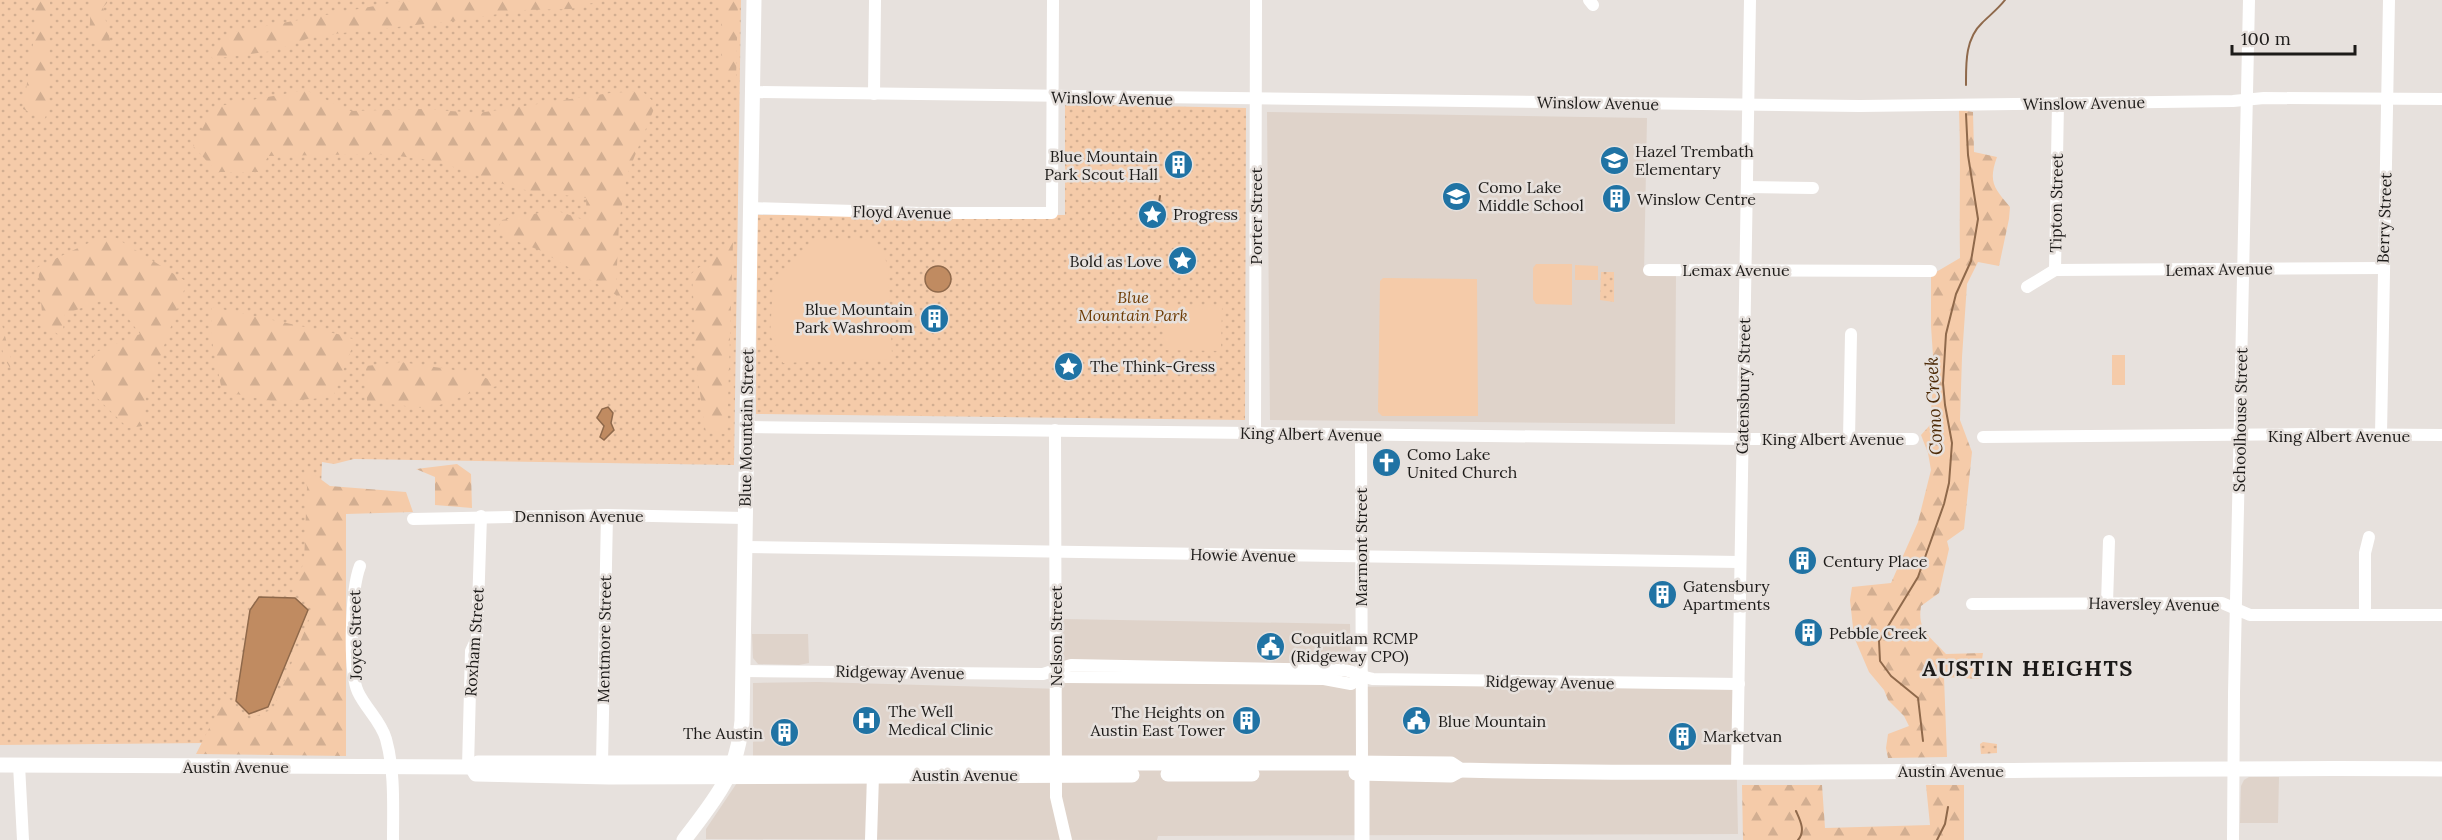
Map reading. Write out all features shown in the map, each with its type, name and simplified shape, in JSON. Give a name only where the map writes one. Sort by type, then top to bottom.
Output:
[{"type":"main road","name":"Blue Mountain Street","points":[[684,840],[732,770],[742,721],[754,0]]},
{"type":"main road","name":"Austin Avenue","points":[[0,765],[391,768],[470,767],[478,763],[602,764],[732,770]]},
{"type":"main road","name":"Austin Avenue","points":[[470,767],[476,774],[531,776],[877,768],[1362,768],[1451,764],[1460,770],[1737,772],[2038,771],[2234,767],[2442,769]]},
{"type":"main road","name":"Marmont Street","points":[[1362,768],[1362,840]]},
{"type":"street","points":[[874,94],[875,0]]},
{"type":"street","points":[[1053,0],[1054,97]]},
{"type":"street","name":"Porter Street","points":[[1255,433],[1256,0]]},
{"type":"street","name":"Gatensbury Street","points":[[1737,772],[1750,0]]},
{"type":"street","name":"Schoolhouse Street","points":[[2233,840],[2249,0]]},
{"type":"street","name":"Berry Street","points":[[2381,435],[2389,0]]},
{"type":"street","name":"Winslow Avenue","points":[[753,92],[1860,106],[2264,98],[2442,99]]},
{"type":"street","name":"Floyd Avenue","points":[[751,208],[922,213],[1052,213],[1054,97]]},
{"type":"street","name":"Tipton Street","points":[[2027,286],[2055,270],[2058,103]]},
{"type":"street","points":[[1747,187],[1813,188]]},
{"type":"street","name":"Lemax Avenue","points":[[2055,270],[2383,268]]},
{"type":"street","name":"Lemax Avenue","points":[[1649,270],[1931,271]]},
{"type":"street","points":[[1849,439],[1851,334]]},
{"type":"street","name":"King Albert Avenue","points":[[746,427],[1912,439]]},
{"type":"street","name":"Nelson Street","points":[[1055,430],[1056,769],[1058,810],[1066,840]]},
{"type":"street","name":"Marmont Street","points":[[1361,435],[1362,768]]},
{"type":"street","name":"King Albert Avenue","points":[[1983,437],[2442,435]]},
{"type":"street","name":"Dennison Avenue","points":[[413,519],[607,515],[744,518]]},
{"type":"street","name":"Mentmore Street","points":[[602,764],[607,515]]},
{"type":"street","name":"Roxham Street","points":[[470,767],[471,651],[477,638],[481,516]]},
{"type":"street","points":[[2365,615],[2365,553],[2368,537]]},
{"type":"street","points":[[2107,603],[2109,541]]},
{"type":"street","name":"Howie Avenue","points":[[745,547],[1740,562]]},
{"type":"street","name":"Joyce Street","points":[[360,566],[354,587],[353,678],[360,695],[383,729],[391,768],[393,840]]},
{"type":"street","name":"Haversley Avenue","points":[[1972,604],[2222,603],[2250,615],[2442,615]]},
{"type":"street","name":"Ridgeway Avenue","points":[[743,671],[1043,674],[1057,672],[1071,665],[1351,670],[1361,677],[1373,679],[1739,684]]},
{"type":"street","points":[[19,765],[23,840]]},
{"type":"street","points":[[871,840],[877,768]]},
{"type":"shaded area","name":"Como Lake Middle School","points":[[1267,112],[1647,118],[1644,273],[1676,273],[1675,424],[1270,420]]},
{"type":"shaded area","points":[[938,266],[947,270],[951,279],[947,288],[938,292],[929,288],[925,279],[929,270]]},
{"type":"shaded area","points":[[608,407],[613,413],[611,423],[614,430],[604,440],[600,437],[604,426],[597,418],[602,409]]},
{"type":"shaded area","points":[[259,597],[295,598],[308,610],[268,707],[249,714],[236,701],[250,610]]},
{"type":"shaded area","points":[[1063,619],[1350,624],[1352,687],[1479,685],[1735,688],[1738,834],[1158,836],[1157,840],[706,839],[706,829],[753,759],[753,683],[818,682],[1062,689]]},
{"type":"shaded area","points":[[752,634],[808,634],[809,663],[799,665],[758,664],[753,658]]},
{"type":"shaded area","points":[[2249,777],[2279,777],[2278,823],[2240,823],[2241,786]]},
{"type":"green space","points":[[0,0],[741,0],[734,465],[354,459],[334,464],[322,462],[311,742],[0,745]]},
{"type":"green space","points":[[34,0],[50,0],[49,109],[44,120],[23,109],[35,31]]},
{"type":"green space","points":[[91,0],[110,0],[103,7],[112,50],[89,42]]},
{"type":"green space","points":[[407,0],[603,0],[571,9],[524,10],[452,21],[315,36],[273,51],[213,59],[210,55],[234,32]]},
{"type":"green space","points":[[721,0],[738,0],[736,80],[721,78]]},
{"type":"green space","points":[[306,90],[350,111],[422,109],[478,113],[610,93],[642,91],[656,104],[627,175],[619,223],[616,287],[625,305],[617,315],[616,295],[539,250],[496,233],[502,220],[555,210],[587,221],[586,198],[518,189],[435,161],[384,154],[268,156],[261,172],[217,172],[193,146],[214,107]]},
{"type":"green space","name":"Blue Mountain Park","points":[[1065,104],[1246,108],[1245,420],[756,414],[757,215],[1065,215]]},
{"type":"green space","points":[[1959,110],[1973,112],[1974,152],[1997,157],[1993,173],[1994,184],[2010,207],[1999,266],[1978,262],[1967,284],[1960,420],[1972,452],[1964,529],[1947,541],[1949,549],[1939,593],[1921,606],[1920,615],[1926,633],[1946,654],[1983,653],[1979,679],[1944,677],[1947,757],[1888,758],[1886,748],[1888,734],[1909,726],[1904,716],[1888,700],[1884,690],[1869,672],[1854,637],[1850,600],[1852,587],[1891,583],[1918,522],[1931,470],[1921,435],[1930,425],[1934,371],[1931,275],[1960,258]]},
{"type":"green space","points":[[99,238],[116,238],[187,282],[146,396],[143,426],[128,428],[96,397],[89,365],[96,352],[140,334],[112,297],[65,314],[62,337],[43,324],[38,267]]},
{"type":"green space","points":[[871,239],[883,250],[888,268],[892,354],[887,359],[783,363],[770,335],[773,285],[812,240]]},
{"type":"green space","points":[[733,241],[727,434],[706,433],[697,374],[692,273]]},
{"type":"green space","points":[[1536,264],[1572,264],[1572,305],[1536,304],[1533,299],[1533,268]]},
{"type":"green space","points":[[1575,265],[1598,266],[1598,280],[1575,280]]},
{"type":"green space","points":[[1601,272],[1614,272],[1614,302],[1600,300]]},
{"type":"green space","points":[[1383,278],[1477,279],[1478,416],[1382,416],[1378,412],[1380,281]]},
{"type":"green space","points":[[1165,305],[1222,306],[1221,351],[1163,350]]},
{"type":"green space","points":[[212,307],[342,335],[355,340],[333,397],[276,402],[222,391],[211,336]]},
{"type":"green space","points":[[0,317],[11,359],[10,368],[2,350]]},
{"type":"green space","points":[[2112,355],[2125,355],[2125,385],[2112,385]]},
{"type":"green space","points":[[401,362],[474,373],[502,385],[479,390],[429,409],[367,401],[366,366]]},
{"type":"green space","points":[[457,464],[471,474],[472,508],[435,505],[435,477],[416,469]]},
{"type":"green space","points":[[304,467],[330,486],[406,492],[413,512],[346,514],[346,756],[196,754],[220,707],[222,692],[249,719],[273,709],[313,610],[291,588],[304,563],[307,487]]},
{"type":"green space","points":[[1983,742],[1997,744],[1997,753],[1981,754],[1980,744]]},
{"type":"green space","points":[[1742,785],[1822,785],[1825,828],[1930,825],[1926,785],[1964,785],[1964,840],[1743,840]]},
{"type":"waterway","name":"Como Creek","points":[[1966,85],[1968,52],[1972,36],[2005,0]]},
{"type":"waterway","name":"Como Creek","points":[[1923,741],[1918,698],[1891,676],[1880,661],[1879,641],[1918,577],[1944,504],[1949,483],[1952,443],[1943,383],[1946,334],[1956,294],[1971,261],[1978,219],[1968,155],[1966,114]]},
{"type":"waterway","points":[[1158,209],[1160,196]]},
{"type":"waterway","name":"Como Creek","points":[[1937,840],[1945,824],[1948,807]]},
{"type":"waterway","points":[[1796,811],[1802,829],[1798,840]]},
{"type":"place","name":"Hazel Trembath Elementary","points":[[1614,160]]},
{"type":"place","name":"Blue Mountain Park Scout Hall","points":[[1179,165]]},
{"type":"place","name":"Como Lake Middle School","points":[[1457,196]]},
{"type":"place","name":"Winslow Centre","points":[[1616,199]]},
{"type":"place","name":"Progress","points":[[1152,214]]},
{"type":"place","name":"Bold as Love","points":[[1183,261]]},
{"type":"place","name":"Blue Mountain Park Washroom","points":[[934,318]]},
{"type":"place","name":"The Think-Gress","points":[[1069,366]]},
{"type":"place","name":"Como Lake United Church","points":[[1386,463]]},
{"type":"place","name":"Century Place","points":[[1802,561]]},
{"type":"place","name":"Gatensbury Apartments","points":[[1662,595]]},
{"type":"place","name":"Pebble Creek","points":[[1808,633]]},
{"type":"place","name":"Coquitlam RCMP (Ridgeway CPO)","points":[[1270,647]]},
{"type":"place","name":"The Well Medical Clinic","points":[[867,720]]},
{"type":"place","name":"The Heights on Austin East Tower","points":[[1246,721]]},
{"type":"place","name":"Blue Mountain","points":[[1417,721]]},
{"type":"place","name":"The Austin","points":[[784,733]]},
{"type":"place","name":"Marketvan","points":[[1682,736]]},
{"type":"district","name":"AUSTIN HEIGHTS","points":[[2028,668]]}]
